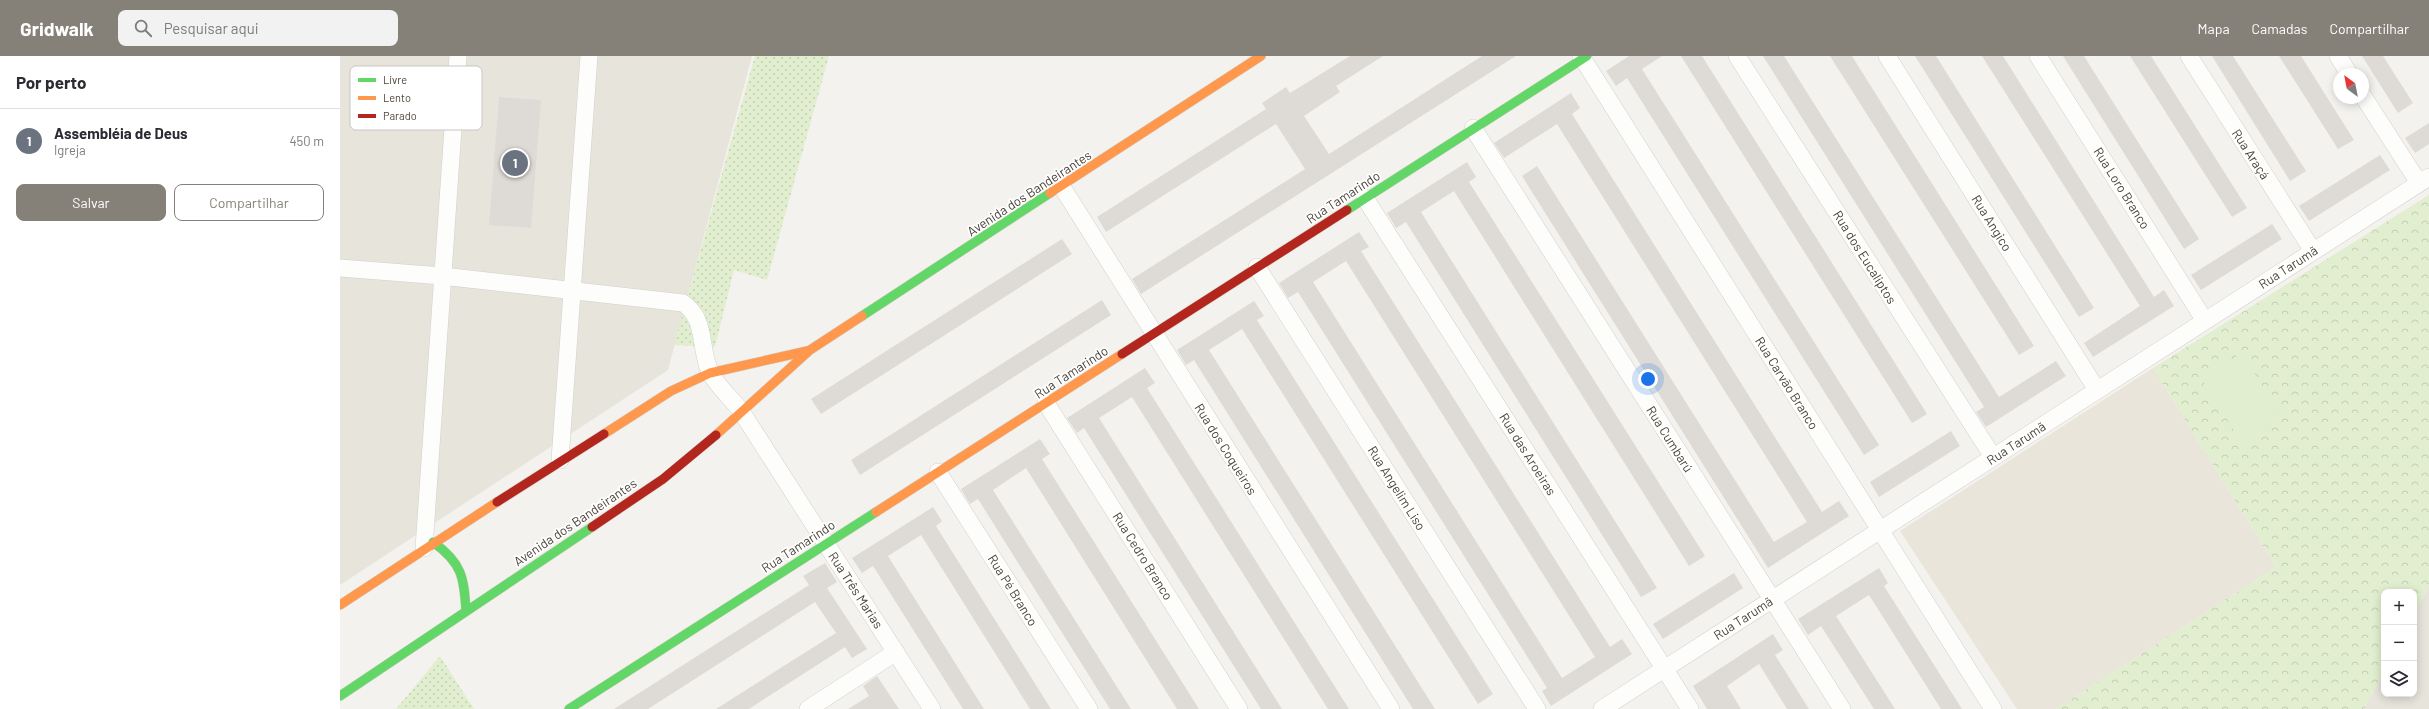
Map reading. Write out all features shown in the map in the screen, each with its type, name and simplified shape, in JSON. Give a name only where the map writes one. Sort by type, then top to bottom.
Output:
[{"type":"street","points":[[457,66],[458,56]]},
{"type":"street","points":[[560,460],[589,56]]},
{"type":"street","name":"Avenida dos Bandeirantes","points":[[340,696],[663,479],[703,447],[741,410],[810,350],[1261,56]]},
{"type":"street","name":"Rua dos Eucaliptos","points":[[1738,56],[1993,458]]},
{"type":"street","name":"Rua Angico","points":[[1887,56],[2097,390]]},
{"type":"street","name":"Rua Loro Branco","points":[[2038,56],[2205,321]]},
{"type":"street","name":"Rua Araçá","points":[[2189,56],[2313,251]]},
{"type":"street","points":[[2338,56],[2345,68]]},
{"type":"street","name":"Rua Tamarindo","points":[[569,709],[1583,57]]},
{"type":"street","name":"Rua Carvão Branco","points":[[1583,57],[1993,709]]},
{"type":"street","points":[[2369,104],[2424,180]]},
{"type":"street","name":"Rua Cumbarú","points":[[1473,128],[1842,709]]},
{"type":"street","points":[[453,130],[442,276],[428,545],[457,560],[464,580],[466,611]]},
{"type":"street","name":"Rua Tarumã","points":[[1602,709],[2424,180]]},
{"type":"street","name":"Rua dos Coqueiros","points":[[1062,187],[1153,334],[1391,709]]},
{"type":"street","name":"Rua das Aroeiras","points":[[1365,198],[1690,709]]},
{"type":"street","name":"Rua Angelim Liso","points":[[1257,267],[1537,709]]},
{"type":"street","points":[[340,268],[442,276],[682,303],[693,310],[698,321],[710,373]]},
{"type":"street","name":"Avenida dos Bandeirantes","points":[[340,604],[560,460],[671,391],[710,373],[810,350]]},
{"type":"street","name":"Rua Três Marias","points":[[710,373],[741,410],[932,709]]},
{"type":"street","name":"Rua Cedro Branco","points":[[1046,403],[1239,709]]},
{"type":"street","name":"Rua Pé Branco","points":[[938,472],[1088,709]]},
{"type":"street","points":[[808,709],[896,652]]},
{"type":"shaded area","points":[[340,56],[752,56],[668,370],[340,585]]},
{"type":"shaded area","points":[[2153,368],[2276,567],[2056,709],[2017,709],[1900,531]]},
{"type":"shaded area","points":[[2429,586],[2429,709],[2364,709],[2381,677],[2381,697],[2417,697],[2417,609]]},
{"type":"green space","points":[[755,56],[829,56],[767,280],[734,270],[715,347],[674,345]]},
{"type":"green space","points":[[2429,195],[2429,586],[2417,609],[2417,589],[2381,589],[2381,677],[2364,709],[2056,709],[2276,567],[2153,368]]},
{"type":"green space","points":[[2242,353],[2282,418],[2242,443],[2201,378]]},
{"type":"green space","points":[[440,656],[474,709],[396,709]]},
{"type":"building","points":[[1350,56],[1383,56],[1336,86],[1340,92],[1304,116],[1329,154],[1482,56],[1516,56],[1141,294],[1132,279],[1305,169],[1276,124],[1106,232],[1097,217],[1266,109],[1262,103],[1286,87],[1290,93]]},
{"type":"building","points":[[1629,56],[1662,56],[1642,69],[1879,445],[1864,455],[1627,78],[1616,86],[1606,71]]},
{"type":"building","points":[[1681,56],[1702,56],[1927,414],[1912,423]]},
{"type":"building","points":[[1763,56],[1784,56],[1999,397],[2056,361],[2066,376],[1986,427],[1976,412],[1984,407]]},
{"type":"building","points":[[1830,56],[1852,56],[2034,346],[2019,355]]},
{"type":"building","points":[[1915,56],[1936,56],[2094,308],[2079,317]]},
{"type":"building","points":[[1982,56],[2003,56],[2154,297],[2164,290],[2174,306],[2093,357],[2084,343],[2140,306]]},
{"type":"building","points":[[2063,56],[2084,56],[2199,239],[2184,249]]},
{"type":"building","points":[[2130,56],[2151,56],[2247,208],[2232,217]]},
{"type":"building","points":[[2212,56],[2233,56],[2306,171],[2290,181]]},
{"type":"building","points":[[2279,56],[2301,56],[2354,140],[2338,149]]},
{"type":"building","points":[[2362,56],[2383,56],[2413,103],[2398,113]]},
{"type":"building","points":[[1571,93],[1580,108],[1572,114],[1822,512],[1839,501],[1849,516],[1768,568],[1522,176],[1537,166],[1774,542],[1807,522],[1557,124],[1504,158],[1494,143]]},
{"type":"building","points":[[499,97],[541,100],[531,228],[489,225]]},
{"type":"building","points":[[2429,123],[2429,144],[2415,153],[2405,138]]},
{"type":"building","points":[[2380,155],[2390,170],[2309,221],[2299,206]]},
{"type":"building","points":[[1467,162],[1476,177],[1469,182],[1705,556],[1689,566],[1454,191],[1421,212],[1657,588],[1641,597],[1406,222],[1396,228],[1387,213]]},
{"type":"building","points":[[2272,224],[2282,239],[2201,290],[2191,275]]},
{"type":"building","points":[[1359,232],[1369,247],[1361,251],[1610,647],[1622,639],[1632,654],[1551,706],[1542,691],[1547,688],[1298,292],[1288,298],[1279,283]],"holes":[[[1346,261],[1595,657],[1562,678],[1313,282]]]},
{"type":"building","points":[[1062,239],[1072,254],[821,414],[811,399]]},
{"type":"building","points":[[1102,300],[1111,315],[860,475],[851,460]]},
{"type":"building","points":[[1254,301],[1264,316],[1257,320],[1493,694],[1478,704],[1242,329],[1209,350],[1435,709],[1413,709],[1194,360],[1186,365],[1177,350]]},
{"type":"building","points":[[1145,368],[1155,383],[1147,388],[1349,709],[1328,709],[1132,397],[1099,418],[1282,709],[1261,709],[1084,428],[1077,433],[1067,418]]},
{"type":"building","points":[[1951,431],[1960,446],[1879,497],[1870,482]]},
{"type":"building","points":[[1040,439],[1050,454],[1042,459],[1199,709],[1177,709],[1026,468],[993,490],[1131,709],[1110,709],[978,499],[970,504],[961,489]]},
{"type":"building","points":[[933,507],[942,521],[936,526],[1051,709],[1030,709],[921,535],[888,556],[984,709],[963,709],[873,566],[862,573],[852,558]]},
{"type":"building","points":[[825,563],[837,582],[827,588],[867,649],[852,658],[845,647],[749,709],[716,709],[836,633],[815,602],[648,709],[614,709],[809,585],[803,576]]},
{"type":"building","points":[[1879,568],[1888,583],[1884,586],[1962,709],[1941,709],[1869,595],[1836,616],[1895,709],[1874,709],[1821,626],[1808,635],[1798,619]]},
{"type":"building","points":[[1734,573],[1743,588],[1663,639],[1653,624]]},
{"type":"building","points":[[1773,634],[1783,650],[1775,655],[1809,709],[1787,709],[1759,664],[1727,686],[1741,709],[1707,709],[1693,686]]},
{"type":"building","points":[[877,676],[899,709],[848,709],[869,696],[863,686]]},
{"type":"traffic: fast","points":[[1347,210],[1587,56]]},
{"type":"traffic: fast","points":[[862,316],[1050,193]]},
{"type":"traffic: fast","points":[[569,709],[876,512]]},
{"type":"traffic: fast","points":[[340,696],[592,527]]},
{"type":"traffic: fast","points":[[433,542],[450,557],[460,572],[464,589],[466,611]]},
{"type":"traffic: slow","points":[[1050,193],[1261,56]]},
{"type":"traffic: slow","points":[[716,435],[810,350],[862,316]]},
{"type":"traffic: slow","points":[[604,434],[671,391],[710,373],[807,351]]},
{"type":"traffic: slow","points":[[876,512],[1122,354]]},
{"type":"traffic: slow","points":[[340,605],[497,502]]},
{"type":"traffic: jam","points":[[1122,354],[1347,210]]},
{"type":"traffic: jam","points":[[497,502],[604,434]]},
{"type":"traffic: jam","points":[[592,527],[663,479],[716,435]]},
{"type":"place","name":"Assembléia de Deus","points":[[515,163]]}]
